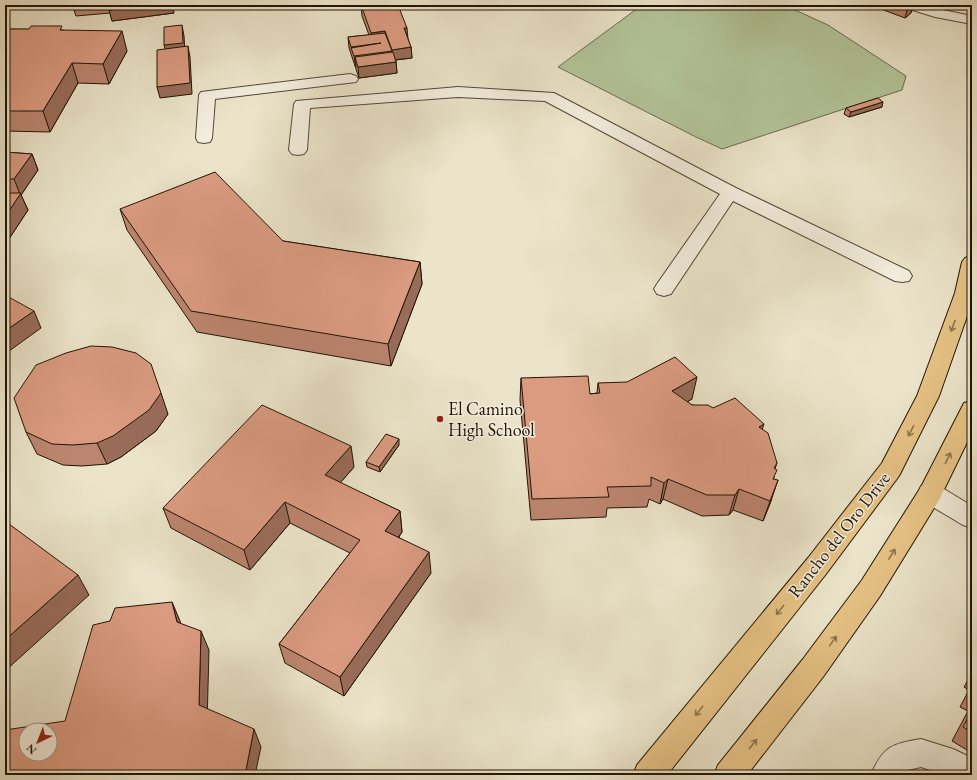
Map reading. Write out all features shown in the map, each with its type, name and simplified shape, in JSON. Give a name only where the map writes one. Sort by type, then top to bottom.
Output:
[{"type":"main road","name":"Rancho del Oro Drive","points":[[648,775],[817,566],[891,470],[928,396],[965,293],[972,262]]},
{"type":"main road","points":[[729,775],[813,668],[872,588],[930,493],[972,409]]},
{"type":"street","points":[[910,5],[935,14],[972,20]]},
{"type":"street","points":[[204,138],[207,95],[350,79]]},
{"type":"street","points":[[298,150],[302,104],[458,92],[548,96],[730,192],[902,276]]},
{"type":"street","points":[[664,289],[730,192]]},
{"type":"street","points":[[930,493],[972,518]]},
{"type":"street","points":[[886,775],[898,757],[921,753],[953,763],[972,775]]},
{"type":"green space","points":[[642,5],[784,5],[828,25],[906,76],[902,90],[722,149],[558,67]]},
{"type":"building","points":[[110,5],[110,7],[74,10],[75,6]]},
{"type":"building","points":[[110,5],[152,5],[109,10]]},
{"type":"building","points":[[361,5],[398,5],[407,28],[404,28],[411,47],[392,50],[385,31],[371,33]]},
{"type":"building","points":[[182,25],[183,43],[164,45],[164,27]]},
{"type":"building","points":[[31,26],[62,26],[60,30],[122,31],[103,64],[72,63],[43,111],[5,111],[5,29],[29,29]]},
{"type":"building","points":[[385,33],[392,51],[354,56],[351,48],[381,43],[351,47],[348,37]]},
{"type":"building","points":[[188,46],[190,83],[157,87],[157,50]]},
{"type":"building","points":[[393,52],[396,62],[358,67],[355,57]]},
{"type":"building","points":[[878,98],[883,102],[851,112],[846,108]]},
{"type":"building","points":[[5,152],[32,154],[14,179],[5,179]]},
{"type":"building","points":[[215,172],[283,241],[420,262],[388,344],[191,311],[120,209]]},
{"type":"building","points":[[5,193],[21,193],[5,217]]},
{"type":"building","points":[[5,295],[34,311],[5,331]]},
{"type":"building","points":[[91,346],[112,347],[136,353],[151,364],[161,393],[149,410],[113,436],[97,443],[73,445],[52,444],[26,432],[14,398],[36,365],[66,353]]},
{"type":"building","points":[[675,357],[697,377],[672,391],[692,405],[708,405],[713,408],[735,398],[764,424],[759,427],[768,433],[777,463],[774,468],[777,470],[773,479],[778,480],[770,501],[739,489],[735,495],[707,495],[668,479],[664,483],[651,477],[651,486],[607,487],[609,497],[532,499],[521,378],[588,376],[590,394],[600,393],[598,383],[627,382]]},
{"type":"building","points":[[262,405],[351,446],[325,475],[400,511],[385,531],[429,552],[340,677],[279,644],[360,540],[285,502],[244,550],[163,508]]},
{"type":"building","points":[[386,434],[399,439],[379,467],[366,462]]},
{"type":"building","points":[[5,521],[78,575],[5,640]]},
{"type":"building","points":[[172,602],[177,622],[201,631],[199,705],[254,729],[245,775],[5,775],[5,730],[18,728],[18,762],[58,762],[58,722],[65,721],[93,625],[110,621],[115,608]]},
{"type":"building","points":[[972,710],[972,732],[963,727]]},
{"type":"place","name":"El Camino High School","points":[[440,419]]}]
